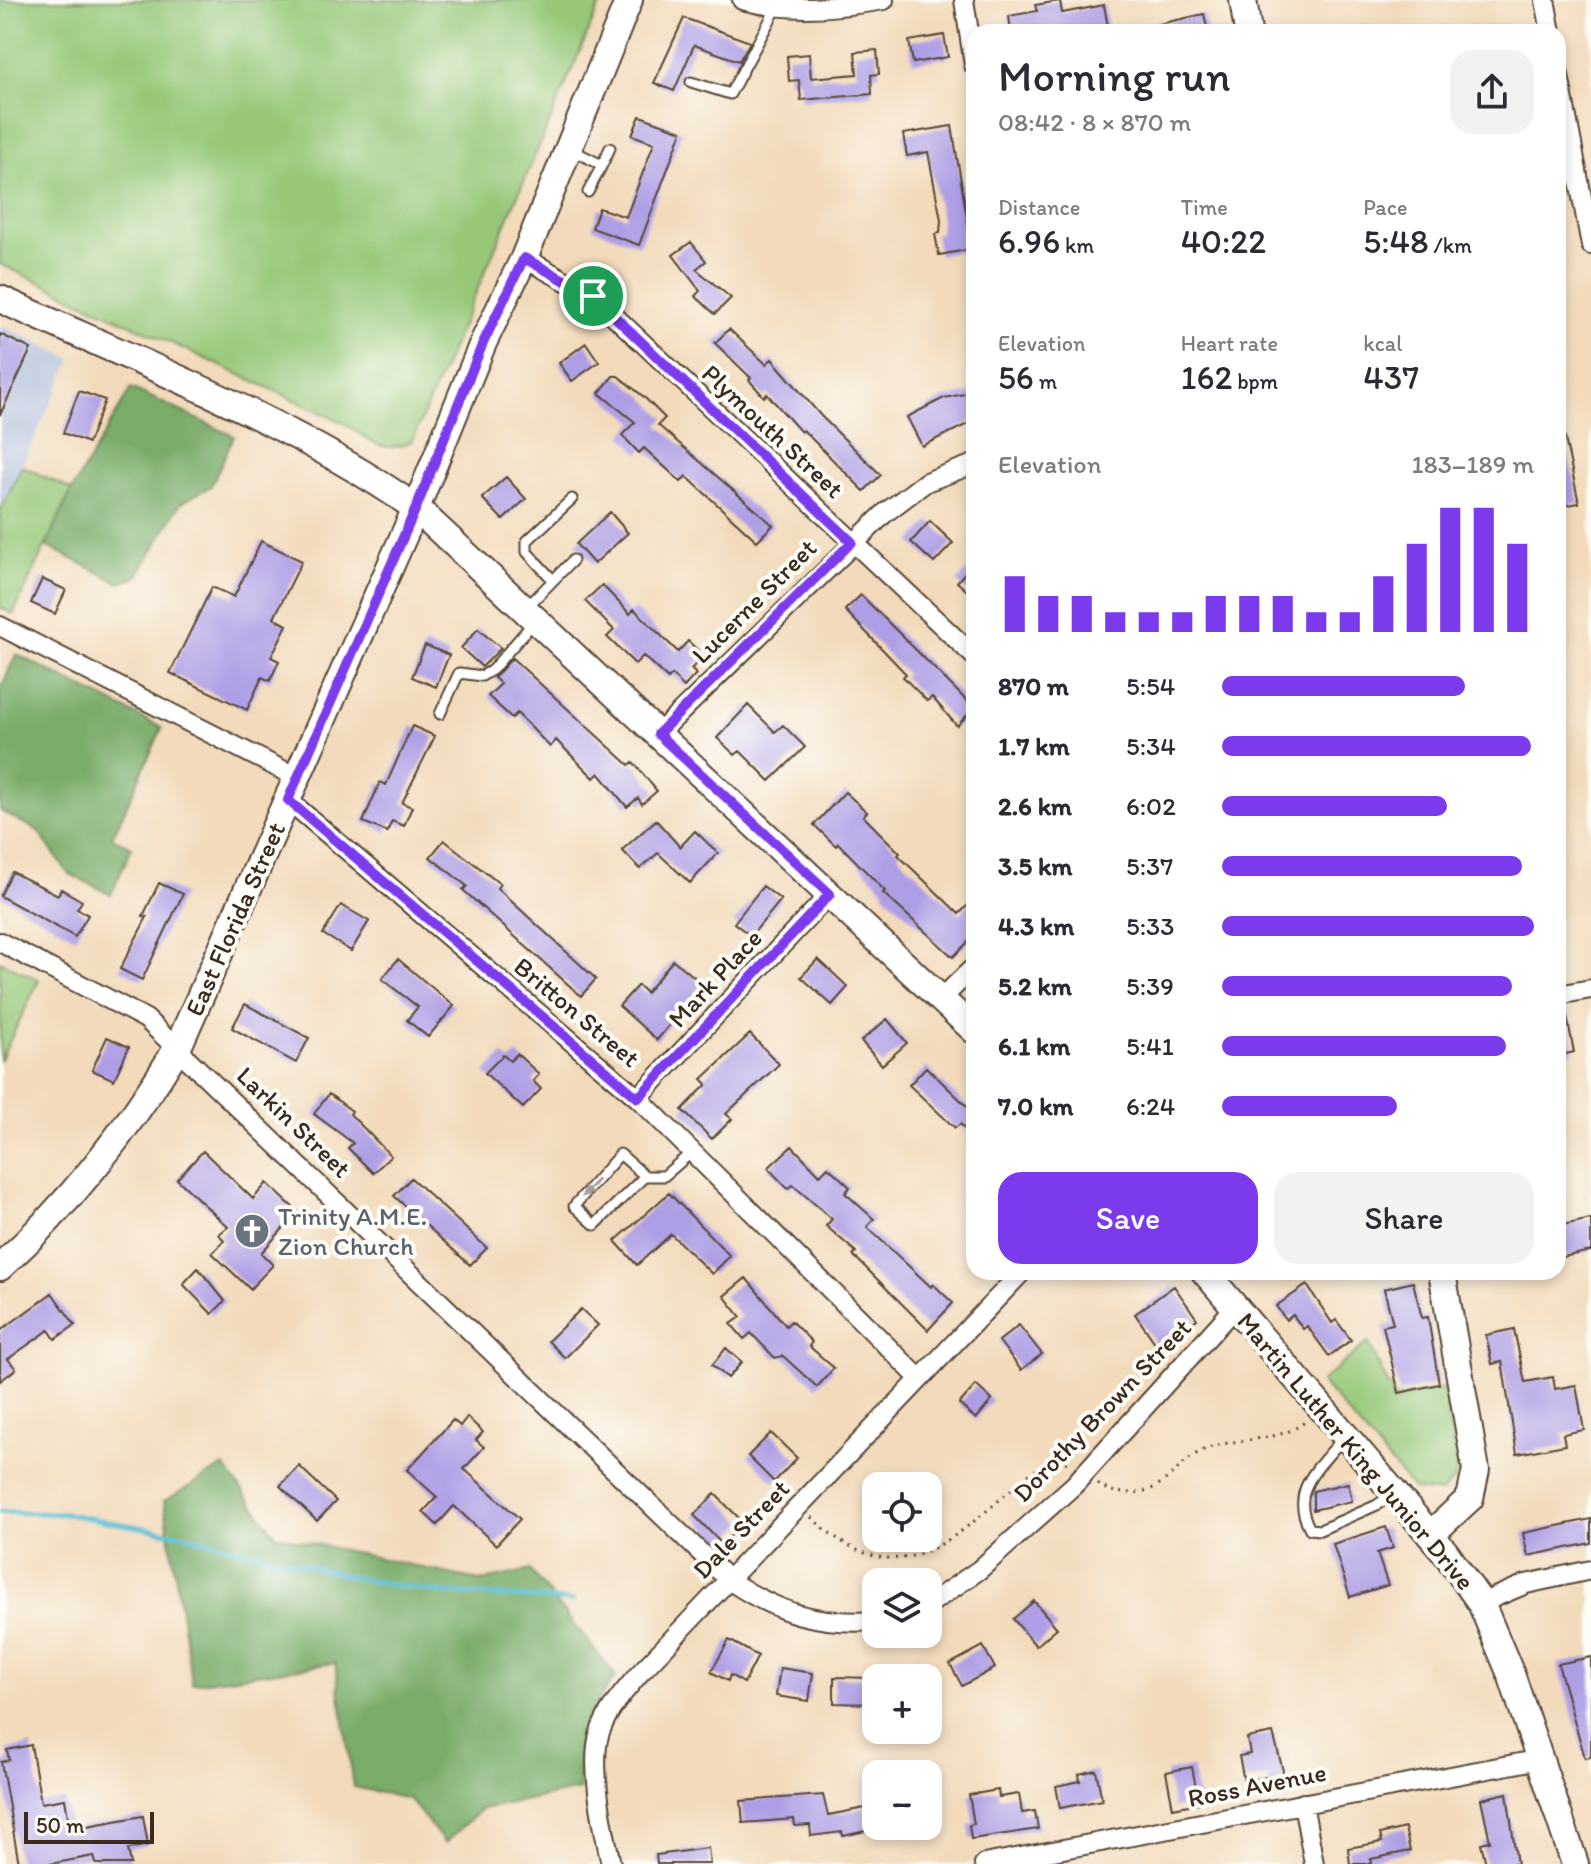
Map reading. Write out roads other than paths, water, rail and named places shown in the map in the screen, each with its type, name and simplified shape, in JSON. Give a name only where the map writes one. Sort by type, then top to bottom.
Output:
[{"type":"main road","name":"East Florida Street","points":[[0,1267],[58,1212],[99,1165],[136,1116],[178,1047],[416,508],[483,343],[524,258],[629,0]]},
{"type":"main road","points":[[1243,0],[1247,24]]},
{"type":"main road","points":[[0,299],[268,422],[373,478],[416,508],[966,1022]]},
{"type":"main road","name":"Martin Luther King Junior Drive","points":[[1212,1280],[1430,1535],[1481,1603],[1541,1759],[1575,1864]]},
{"type":"main road","points":[[1430,1535],[1470,1498],[1476,1470],[1443,1280]]},
{"type":"street","points":[[742,0],[776,9],[823,10],[884,0]]},
{"type":"street","points":[[964,0],[968,24]]},
{"type":"street","points":[[1545,0],[1550,24]]},
{"type":"street","points":[[1566,112],[1591,245]]},
{"type":"street","name":"Plymouth Street","points":[[524,258],[593,296],[966,649]]},
{"type":"street","name":"Lucerne Street","points":[[658,734],[852,542],[926,482],[966,467]]},
{"type":"street","name":"Britton Street","points":[[0,626],[293,789],[638,1098],[920,1379]]},
{"type":"street","name":"Mark Place","points":[[638,1098],[830,894]]},
{"type":"street","name":"Larkin Street","points":[[0,942],[146,1019],[178,1047],[729,1580]]},
{"type":"street","points":[[942,998],[966,975]]},
{"type":"street","points":[[1566,994],[1591,989]]},
{"type":"street","name":"Dale Street","points":[[611,1864],[597,1769],[599,1735],[609,1710],[639,1674],[1014,1280]]},
{"type":"street","name":"Dorothy Brown Street","points":[[942,1595],[979,1570],[1074,1485],[1235,1307]]},
{"type":"street","points":[[1481,1603],[1514,1588],[1591,1570]]},
{"type":"street","points":[[729,1580],[785,1613],[818,1621],[862,1621]]},
{"type":"street","name":"Ross Avenue","points":[[984,1864],[1541,1759]]},
{"type":"street","points":[[1303,1803],[1314,1864]]},
{"type":"lane","points":[[691,82],[730,94],[776,9]]},
{"type":"lane","points":[[588,192],[610,148]]},
{"type":"lane","points":[[569,149],[602,165]]},
{"type":"lane","points":[[553,580],[527,552],[527,541],[572,499]]},
{"type":"lane","points":[[440,714],[459,673],[482,676],[492,670],[553,580],[573,560]]},
{"type":"lane","points":[[645,1176],[595,1225],[574,1206],[620,1154],[645,1176],[664,1176],[692,1152]]},
{"type":"lane","points":[[1345,1436],[1301,1495],[1300,1512],[1310,1529],[1320,1530],[1377,1505],[1393,1493]]},
{"type":"waterway","points":[[0,1512],[67,1514],[184,1535],[356,1578],[435,1592],[573,1601]]},
{"type":"place","name":"Trinity A.M.E. Zion Church","points":[[252,1231]]}]
